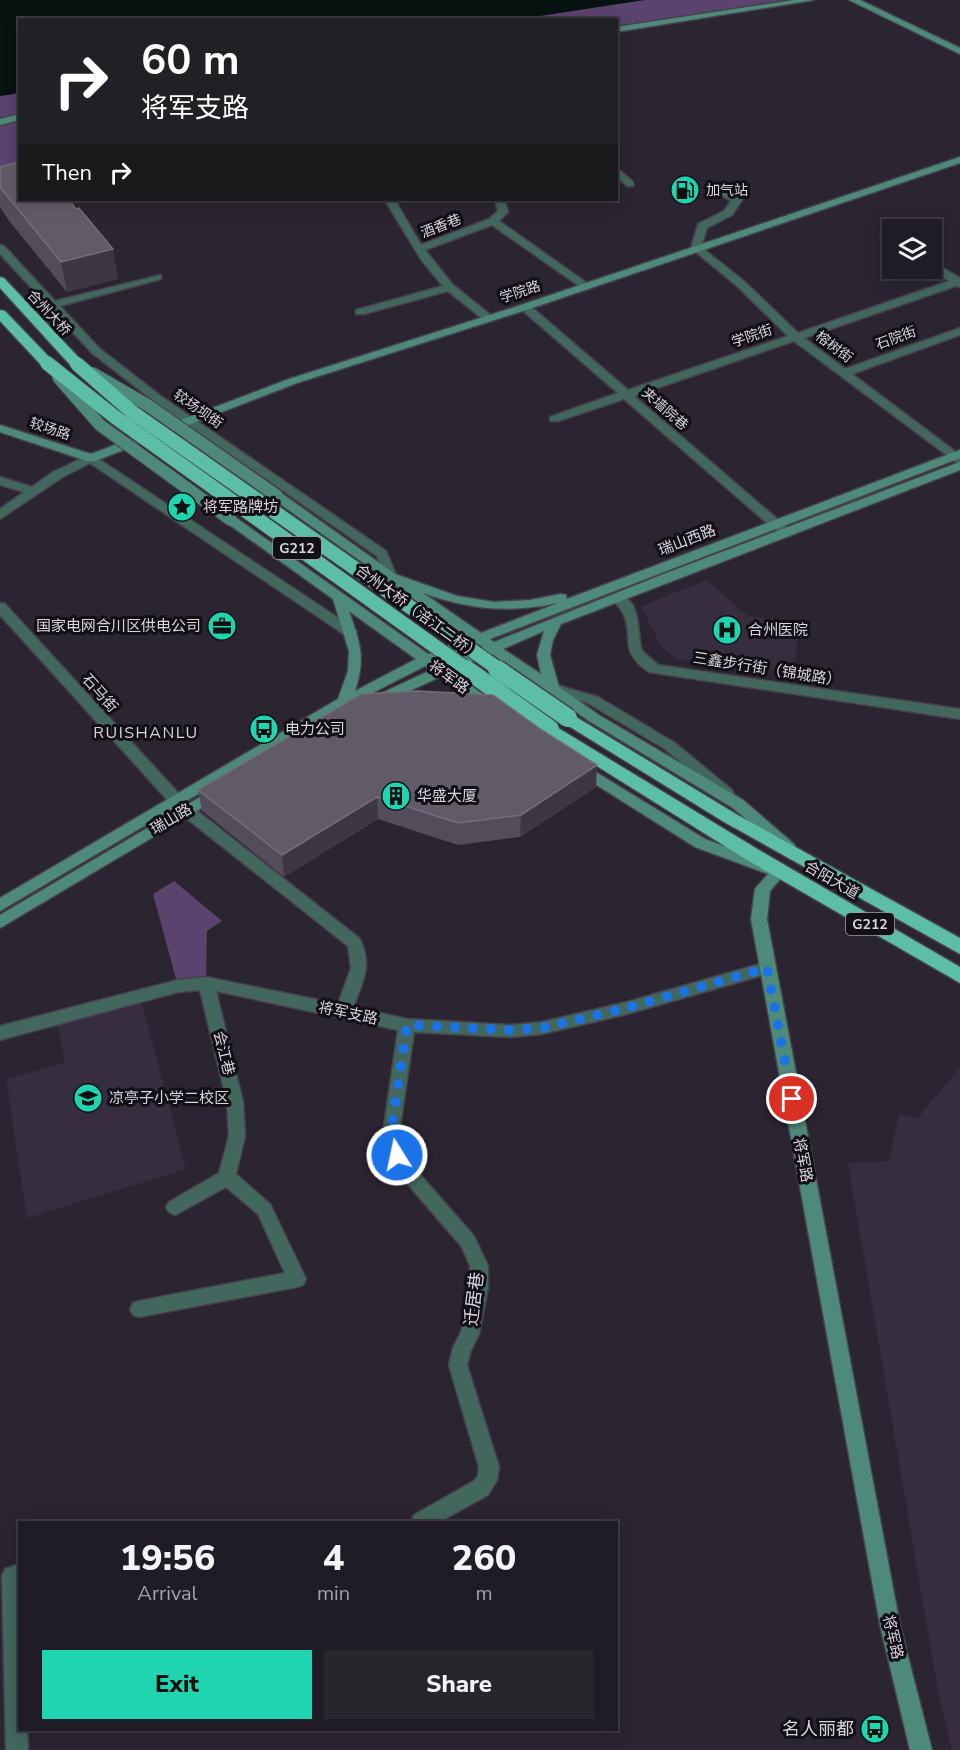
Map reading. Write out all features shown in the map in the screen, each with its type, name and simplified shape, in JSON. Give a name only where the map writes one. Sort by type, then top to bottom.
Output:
[{"type":"highway","name":"合州大桥","points":[[0,281],[77,364]]},
{"type":"highway","name":"G212","points":[[0,314],[47,363]]},
{"type":"highway","name":"合州大桥（涪江二桥）","points":[[47,363],[115,417],[550,729],[641,788],[779,872]]},
{"type":"highway","name":"合州大桥（涪江二桥）","points":[[77,364],[132,412],[568,718],[730,818],[799,856]]},
{"type":"highway","name":"合阳大道","points":[[799,856],[960,947]]},
{"type":"highway","name":"合阳大道","points":[[779,872],[960,975]]},
{"type":"main road","points":[[618,30],[810,0]]},
{"type":"main road","points":[[853,0],[960,51]]},
{"type":"main road","points":[[0,122],[18,118]]},
{"type":"main road","name":"学院路","points":[[91,458],[293,381],[586,286],[960,160]]},
{"type":"main road","name":"将军路","points":[[47,363],[100,425],[497,711],[474,710]]},
{"type":"main road","points":[[77,364],[148,406],[594,718],[738,804],[799,856]]},
{"type":"main road","name":"较场路","points":[[0,428],[91,458]]},
{"type":"main road","name":"瑞山西路","points":[[426,660],[775,524],[958,460]]},
{"type":"main road","name":"瑞山西路","points":[[440,670],[556,622],[786,533],[958,460]]},
{"type":"main road","points":[[391,577],[455,600],[494,606],[530,604],[602,590]]},
{"type":"main road","points":[[339,599],[356,651],[355,671],[344,702]]},
{"type":"main road","points":[[553,689],[542,665],[545,640],[556,622]]},
{"type":"main road","name":"瑞山路","points":[[0,921],[344,702],[426,660]]},
{"type":"main road","name":"瑞山路","points":[[0,905],[354,712],[440,670]]},
{"type":"main road","points":[[365,711],[397,708]]},
{"type":"main road","points":[[566,759],[700,843],[779,872]]},
{"type":"main road","name":"将军路","points":[[779,872],[763,889],[759,918],[767,968],[890,1625],[921,1750]]},
{"type":"street","points":[[618,172],[630,184]]},
{"type":"street","points":[[696,248],[702,226],[728,213],[737,200],[717,189]]},
{"type":"street","points":[[391,201],[419,249]]},
{"type":"street","points":[[500,201],[503,212],[493,221],[586,286]]},
{"type":"street","name":"酒香巷","points":[[488,318],[448,288],[433,273],[419,249],[493,221]]},
{"type":"street","name":"较场坝街","points":[[0,248],[96,351],[189,421],[382,554],[391,577]]},
{"type":"street","name":"榕树街","points":[[696,248],[741,284],[796,337],[958,460]]},
{"type":"street","points":[[942,271],[959,282]]},
{"type":"street","points":[[51,305],[157,277]]},
{"type":"street","name":"学院街","points":[[554,419],[959,282]]},
{"type":"street","points":[[360,312],[448,288]]},
{"type":"street","name":"夹墙院巷","points":[[525,306],[786,533]]},
{"type":"street","name":"石院街","points":[[843,373],[960,331]]},
{"type":"street","points":[[0,515],[57,475],[91,458],[350,632]]},
{"type":"street","points":[[0,481],[32,491]]},
{"type":"street","name":"三鑫步行街（锦城路）","points":[[618,598],[631,615],[633,646],[639,659],[654,669],[960,714]]},
{"type":"street","name":"石马街","points":[[0,607],[181,805],[354,942],[361,953],[362,963],[343,1011]]},
{"type":"street","name":"将军支路","points":[[0,1033],[178,986],[206,983],[407,1025],[511,1030],[542,1028],[627,1008],[767,968]]},
{"type":"street","name":"会江巷","points":[[206,983],[236,1102],[237,1136],[227,1177]]},
{"type":"street","name":"迁居巷","points":[[407,1025],[391,1133],[397,1155],[411,1176],[468,1242],[479,1266],[479,1287],[470,1334],[462,1348],[458,1365],[489,1467],[488,1480],[481,1488],[423,1521]]},
{"type":"street","points":[[139,1309],[297,1279],[264,1209],[227,1177],[175,1207]]},
{"type":"street","points":[[17,1750],[12,1576],[18,1574]]},
{"type":"shaded area","points":[[0,0],[644,0],[526,18],[18,18],[18,93],[0,96]]},
{"type":"shaded area","points":[[644,0],[810,0],[618,30],[618,18],[526,18]]},
{"type":"shaded area","points":[[18,93],[18,180],[0,184],[0,96]]},
{"type":"shaded area","name":"合州医院","points":[[707,580],[748,616],[801,623],[792,673],[679,660],[663,650],[641,606]]},
{"type":"shaded area","points":[[174,881],[222,921],[207,931],[206,983],[178,986],[153,894]]},
{"type":"shaded area","name":"凉亭子小学二校区","points":[[140,996],[186,1169],[27,1218],[6,1079],[65,1063],[56,1018]]},
{"type":"shaded area","points":[[960,1067],[960,1750],[952,1750],[939,1697],[848,1163],[889,1161],[899,1114],[918,1118]]},
{"type":"building","points":[[18,162],[18,201],[70,201],[76,209],[79,208],[113,249],[61,262],[0,187],[0,167]]},
{"type":"building","name":"华盛大厦","points":[[417,691],[493,695],[597,765],[521,815],[458,823],[377,797],[282,855],[198,790],[361,694]]},
{"type":"place","name":"加气站","points":[[685,190]]},
{"type":"place","name":"将军路牌坊","points":[[182,507]]},
{"type":"place","name":"国家电网合川区供电公司","points":[[222,626]]},
{"type":"place","name":"合州医院","points":[[727,630]]},
{"type":"place","name":"电力公司","points":[[264,729]]},
{"type":"place","name":"华盛大厦","points":[[396,796]]},
{"type":"place","name":"凉亭子小学二校区","points":[[88,1098]]},
{"type":"place","name":"名人丽都","points":[[875,1729]]},
{"type":"district","name":"RUISHANLU","points":[[146,733]]},
{"type":"route","points":[[397,1155],[391,1133],[407,1025],[511,1030],[542,1028],[627,1008],[767,968],[792,1099]]}]
